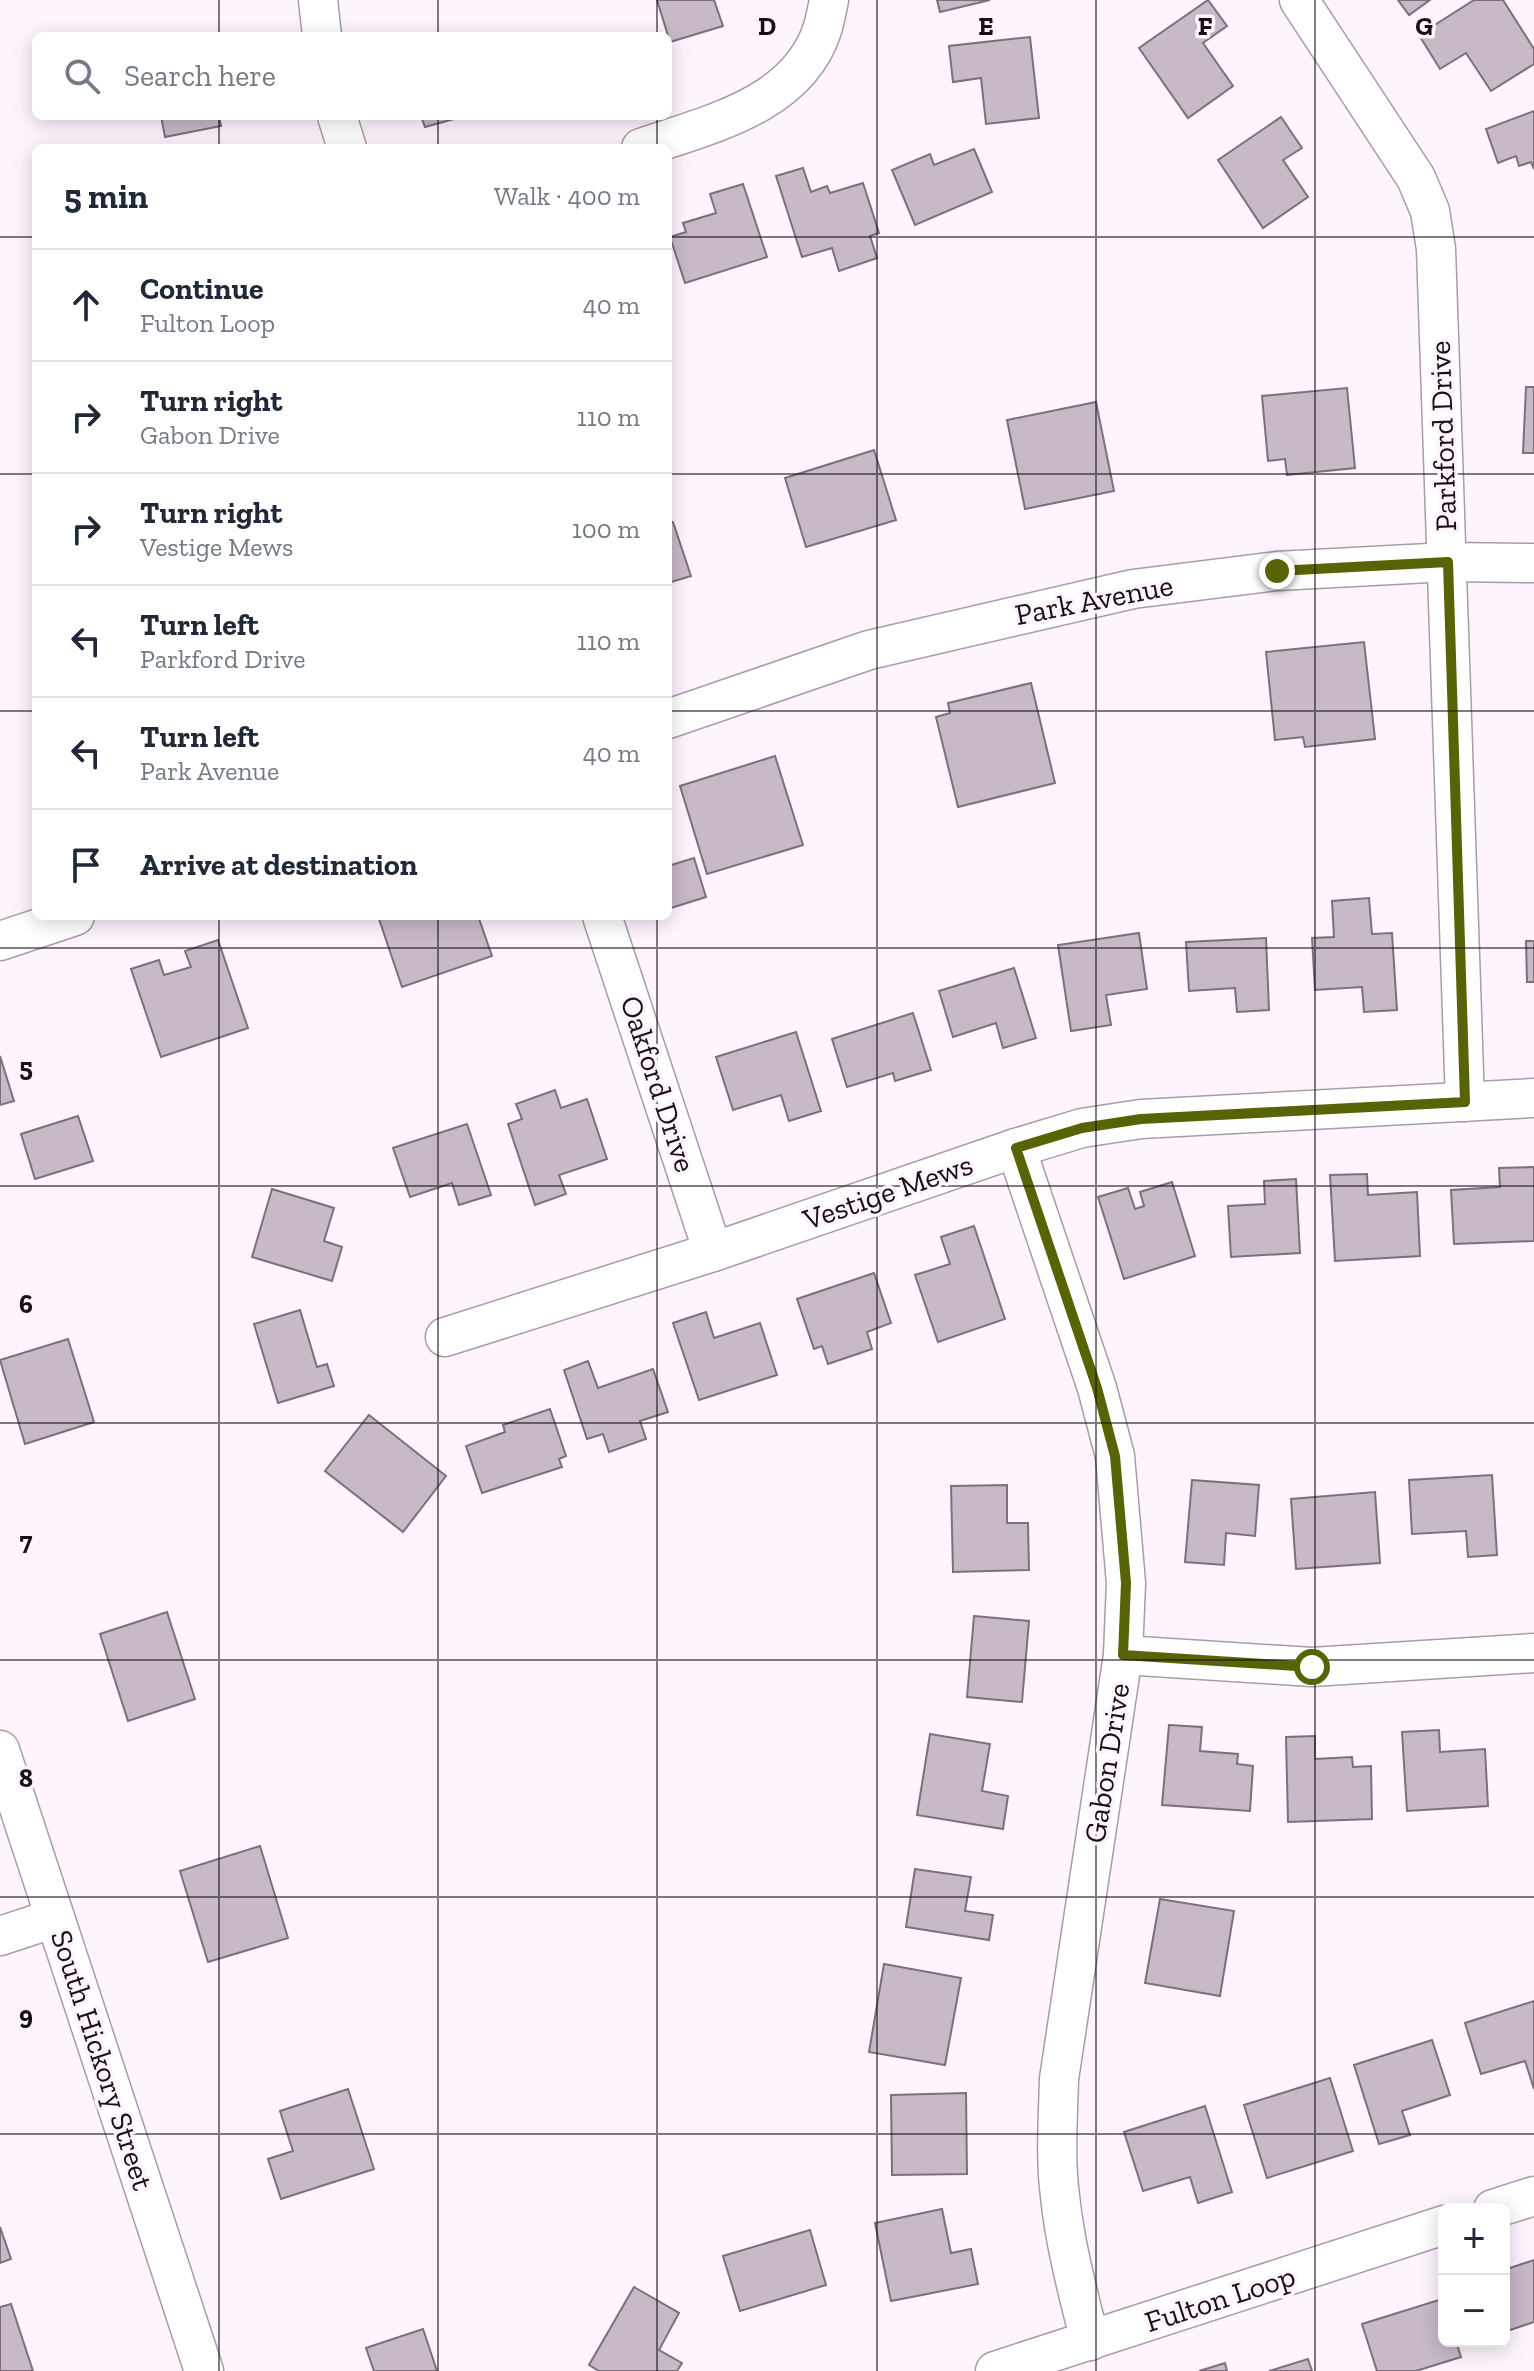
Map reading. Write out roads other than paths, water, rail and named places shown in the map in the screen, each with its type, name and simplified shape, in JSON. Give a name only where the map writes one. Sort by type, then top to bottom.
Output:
[{"type":"street","points":[[318,0],[322,32]]},
{"type":"street","points":[[653,144],[742,113],[777,92],[806,60],[821,33],[829,0]]},
{"type":"street","name":"Parkford Drive","points":[[1299,0],[1416,178],[1430,211],[1436,249],[1465,1102]]},
{"type":"street","points":[[338,120],[346,144]]},
{"type":"street","name":"Park Avenue","points":[[672,718],[869,650],[1133,589],[1277,571],[1448,562],[1534,563]]},
{"type":"street","points":[[0,941],[63,920]]},
{"type":"street","name":"Oakford Drive","points":[[603,920],[713,1252]]},
{"type":"street","name":"Vestige Mews","points":[[445,1337],[713,1252],[1082,1128],[1141,1119],[1534,1098]]},
{"type":"street","name":"Gabon Drive","points":[[1016,1148],[1097,1388],[1115,1456],[1126,1583],[1123,1655],[1059,2079],[1059,2195],[1070,2265],[1090,2341]]},
{"type":"street","points":[[1123,1655],[1312,1667],[1534,1653]]},
{"type":"street","name":"South Hickory Street","points":[[0,1750],[204,2371]]},
{"type":"street","points":[[0,1936],[55,1918]]},
{"type":"street","points":[[1510,2204],[1534,2196]]},
{"type":"street","name":"Fulton Loop","points":[[995,2371],[1438,2227]]}]
